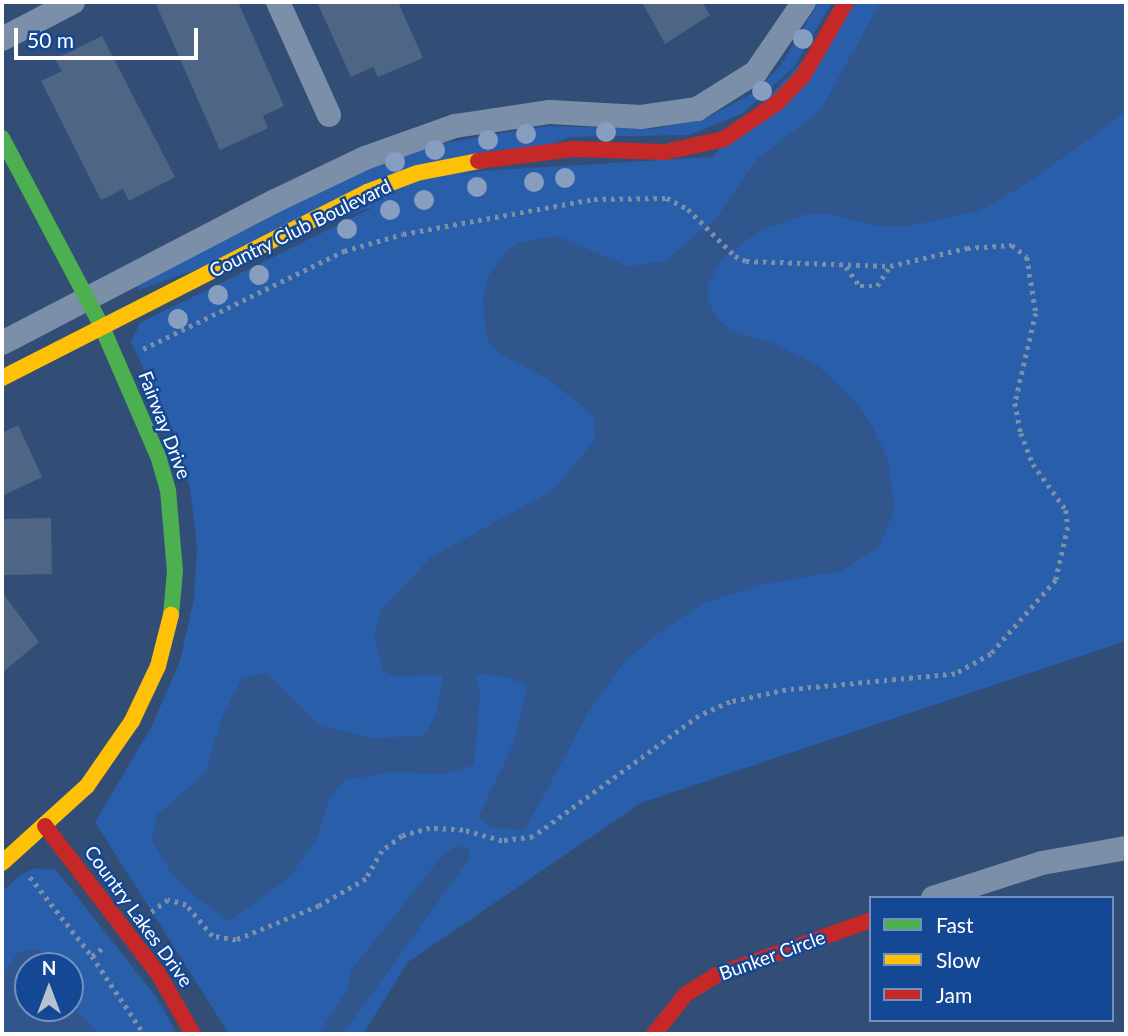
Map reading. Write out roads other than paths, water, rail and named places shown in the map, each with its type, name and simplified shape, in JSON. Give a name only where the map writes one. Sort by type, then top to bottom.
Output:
[{"type":"street","points":[[2,39],[73,2]]},
{"type":"street","points":[[278,2],[330,115]]},
{"type":"street","name":"Country Club Boulevard","points":[[2,343],[84,298],[365,158],[455,126],[550,112],[641,117],[697,109],[756,72],[804,2]]},
{"type":"street","name":"Country Club Boulevard","points":[[2,378],[367,192],[417,173],[511,154],[572,149],[665,152],[724,139],[778,103],[803,76],[846,2]]},
{"type":"street","name":"Fairway Drive","points":[[2,138],[84,298],[102,327],[159,459],[168,490],[175,571],[171,617],[158,666],[132,721],[87,786],[2,863]]},
{"type":"street","name":"Country Lakes Drive","points":[[45,826],[143,951],[193,1034]]},
{"type":"street","points":[[939,896],[1042,863],[1126,848]]},
{"type":"street","name":"Bunker Circle","points":[[654,1034],[686,994],[716,975],[869,921]]}]
